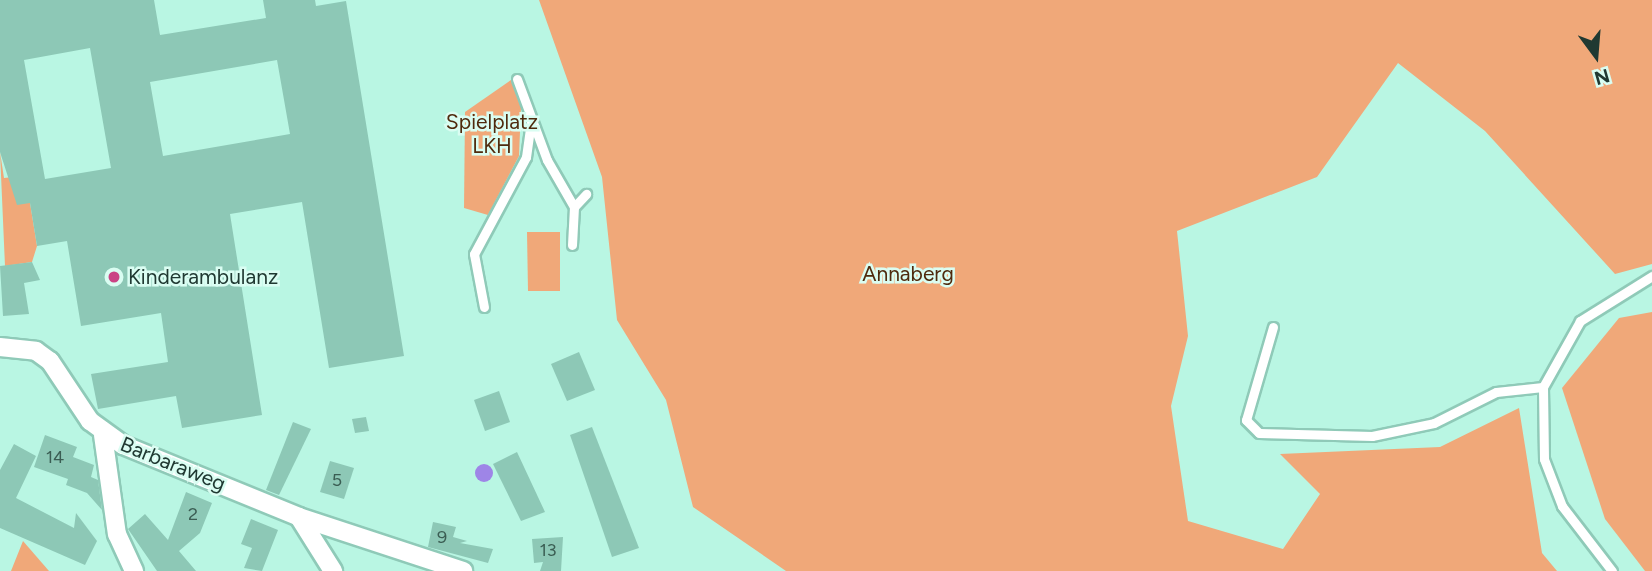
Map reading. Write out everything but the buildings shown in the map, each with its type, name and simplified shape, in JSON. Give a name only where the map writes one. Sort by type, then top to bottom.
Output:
[{"type":"street","name":"Barbaraweg","points":[[0,347],[36,351],[50,361],[103,435],[299,517],[463,571]]},
{"type":"street","points":[[103,435],[117,534],[134,571]]},
{"type":"street","points":[[299,517],[333,571]]},
{"type":"lane","points":[[517,79],[531,121],[574,207],[572,245]]},
{"type":"lane","points":[[484,307],[474,254],[526,157],[531,121]]},
{"type":"lane","points":[[574,207],[586,194]]},
{"type":"lane","points":[[1612,571],[1562,506],[1544,459],[1543,387],[1580,321],[1652,276]]},
{"type":"lane","points":[[1273,327],[1246,421],[1259,433],[1372,436],[1434,423],[1496,392],[1543,387]]},
{"type":"green space","name":"Annaberg","points":[[539,0],[1652,0],[1652,264],[1615,274],[1485,131],[1398,63],[1317,177],[1177,231],[1188,336],[1171,406],[1188,521],[1283,549],[1320,494],[1280,454],[1440,447],[1519,408],[1542,553],[1557,571],[786,571],[693,507],[666,400],[617,320],[602,177]]},
{"type":"green space","name":"Spielplatz LKH","points":[[511,80],[521,107],[519,156],[488,215],[464,208],[465,112]]},
{"type":"green space","points":[[0,152],[4,178],[13,177],[30,203],[37,246],[32,262],[5,266]]},
{"type":"green space","points":[[527,232],[560,232],[560,291],[528,291]]},
{"type":"green space","points":[[1652,312],[1652,571],[1645,571],[1605,519],[1562,388],[1619,318]]},
{"type":"green space","points":[[23,541],[49,571],[11,571]]},
{"type":"shaded area","points":[[484,464],[490,467],[493,473],[490,479],[484,482],[478,479],[475,473],[478,467]]},
{"type":"place","name":"Kinderambulanz","points":[[114,277]]}]
